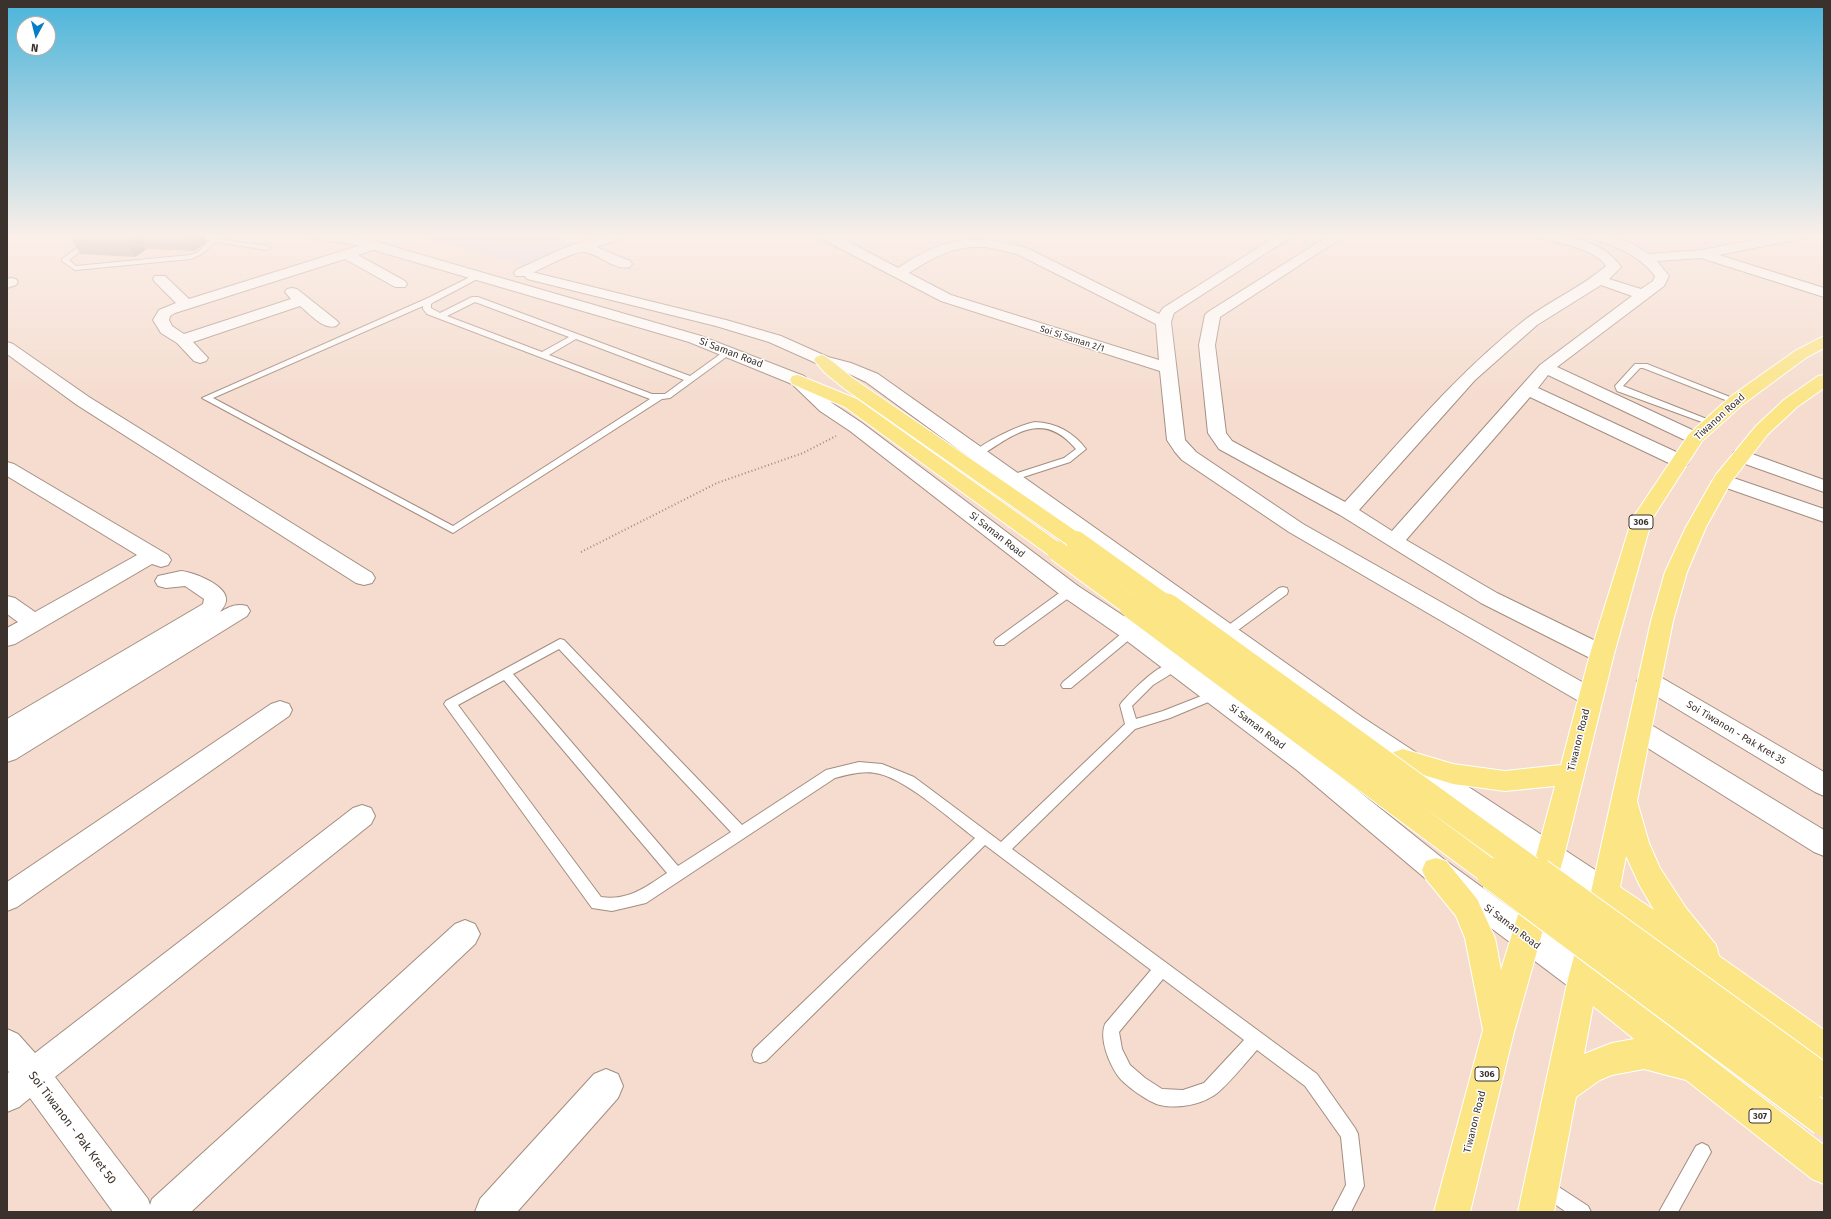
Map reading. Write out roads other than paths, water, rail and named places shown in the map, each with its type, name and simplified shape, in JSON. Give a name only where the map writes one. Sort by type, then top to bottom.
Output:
[{"type":"main road","name":"Tiwanon Road","points":[[1452,1212],[1498,1032],[1550,856],[1590,697],[1642,519],[1695,438],[1736,400],[1801,354],[1824,341]]},
{"type":"main road","points":[[822,360],[831,370],[1067,546],[1824,1120]]},
{"type":"main road","points":[[798,380],[851,403],[1067,546],[1824,1081]]},
{"type":"main road","points":[[1539,1198],[1583,979],[1604,892],[1648,681],[1662,621],[1676,572],[1696,527],[1722,480],[1762,430],[1791,403],[1824,380]]},
{"type":"main road","points":[[1403,759],[1454,774],[1506,781],[1571,774]]},
{"type":"main road","points":[[1624,800],[1638,849],[1652,880],[1691,939],[1728,981]]},
{"type":"main road","points":[[1436,870],[1467,908],[1480,938],[1498,1032]]},
{"type":"main road","points":[[1604,892],[1824,1049]]},
{"type":"main road","name":"307","points":[[1583,979],[1824,1167]]},
{"type":"main road","points":[[1561,1088],[1589,1068],[1612,1059],[1644,1053],[1696,1066]]},
{"type":"main road","points":[[1824,1108],[1821,1123],[1824,1134]]},
{"type":"street","points":[[173,292],[186,305]]},
{"type":"street","points":[[200,358],[183,340],[167,330],[162,325],[161,320],[164,313],[170,310],[227,292]]},
{"type":"street","points":[[292,292],[331,323]]},
{"type":"street","name":"Si Saman Road","points":[[535,292],[695,339],[798,380],[826,407],[856,427],[1070,591],[1130,632],[1307,764],[1436,870],[1583,979]]},
{"type":"street","name":"Si Saman Road","points":[[597,292],[721,323],[775,339],[822,360],[845,366],[872,378],[1353,724],[1403,759],[1604,892]]},
{"type":"street","name":"Soi Si Saman 2/1","points":[[936,292],[946,298],[1168,368]]},
{"type":"street","points":[[1115,292],[1166,316]]},
{"type":"street","points":[[1166,316],[1202,292]]},
{"type":"street","points":[[1250,292],[1213,315],[1207,345],[1217,433],[1225,445],[1346,510],[1394,542],[1489,598],[1602,654]]},
{"type":"street","points":[[1346,510],[1469,376],[1532,322],[1580,292]]},
{"type":"street","points":[[1635,292],[1644,295]]},
{"type":"street","points":[[1394,542],[1526,389],[1546,368],[1648,292]]},
{"type":"street","points":[[183,340],[302,300]]},
{"type":"street","points":[[1166,316],[1168,368],[1176,440],[1181,448],[1190,456],[1296,528],[1590,697]]},
{"type":"street","points":[[7,347],[83,401],[364,578]]},
{"type":"street","points":[[1546,368],[1695,438]]},
{"type":"street","points":[[1526,389],[1680,460]]},
{"type":"street","points":[[1741,456],[1824,486]]},
{"type":"street","points":[[7,731],[211,609],[215,602],[215,596],[187,578],[176,578],[159,566],[12,476]]},
{"type":"street","points":[[1722,480],[1824,516]]},
{"type":"street","points":[[7,638],[34,622],[159,566]]},
{"type":"street","points":[[10,609],[34,622]]},
{"type":"street","points":[[7,752],[239,611]]},
{"type":"street","name":"Soi Tiwanon - Pak Kret 35","points":[[1648,681],[1824,785]]},
{"type":"street","points":[[7,898],[280,710]]},
{"type":"street","points":[[1307,764],[1350,766],[1360,760],[1363,751],[1361,740],[1353,724]]},
{"type":"street","points":[[1639,730],[1824,844]]},
{"type":"street","points":[[7,1096],[362,816]]},
{"type":"street","points":[[165,1212],[465,934]]},
{"type":"street","name":"Soi Tiwanon - Pak Kret 50","points":[[7,1045],[33,1075],[135,1212]]},
{"type":"street","points":[[493,1212],[606,1086]]},
{"type":"lane","points":[[446,292],[431,300],[206,398],[453,530],[659,398],[667,396],[729,352]]},
{"type":"lane","points":[[441,316],[475,299],[690,379]]},
{"type":"lane","points":[[431,300],[427,304],[428,309],[441,316],[651,397],[659,398]]},
{"type":"lane","points":[[543,355],[576,336]]},
{"type":"lane","points":[[1712,423],[1620,389],[1619,386],[1638,366],[1644,366],[1736,400]]},
{"type":"lane","points":[[977,454],[1026,426],[1040,425],[1055,428],[1066,434],[1074,440],[1081,449],[1066,460],[1011,478]]},
{"type":"lane","points":[[1000,642],[1070,591]]},
{"type":"lane","points":[[1226,633],[1283,591]]},
{"type":"lane","points":[[1067,685],[1130,632]]},
{"type":"lane","points":[[741,833],[560,642],[450,704],[597,904],[612,905],[641,898],[677,875],[831,774],[859,767],[882,769],[909,781],[1162,968],[1310,1080],[1349,1134],[1355,1186],[1341,1212]]},
{"type":"lane","points":[[1131,725],[1126,705],[1149,682],[1175,666]]},
{"type":"lane","points":[[505,673],[677,875]]},
{"type":"lane","points":[[1002,850],[1131,725],[1166,716],[1214,695]]},
{"type":"lane","points":[[760,1055],[985,838]]},
{"type":"lane","points":[[1162,968],[1111,1030],[1114,1050],[1124,1071],[1140,1084],[1160,1097],[1183,1098],[1209,1090],[1256,1039]]},
{"type":"lane","points":[[1668,1212],[1702,1152]]},
{"type":"lane","points":[[1539,1198],[1582,1212]]}]
